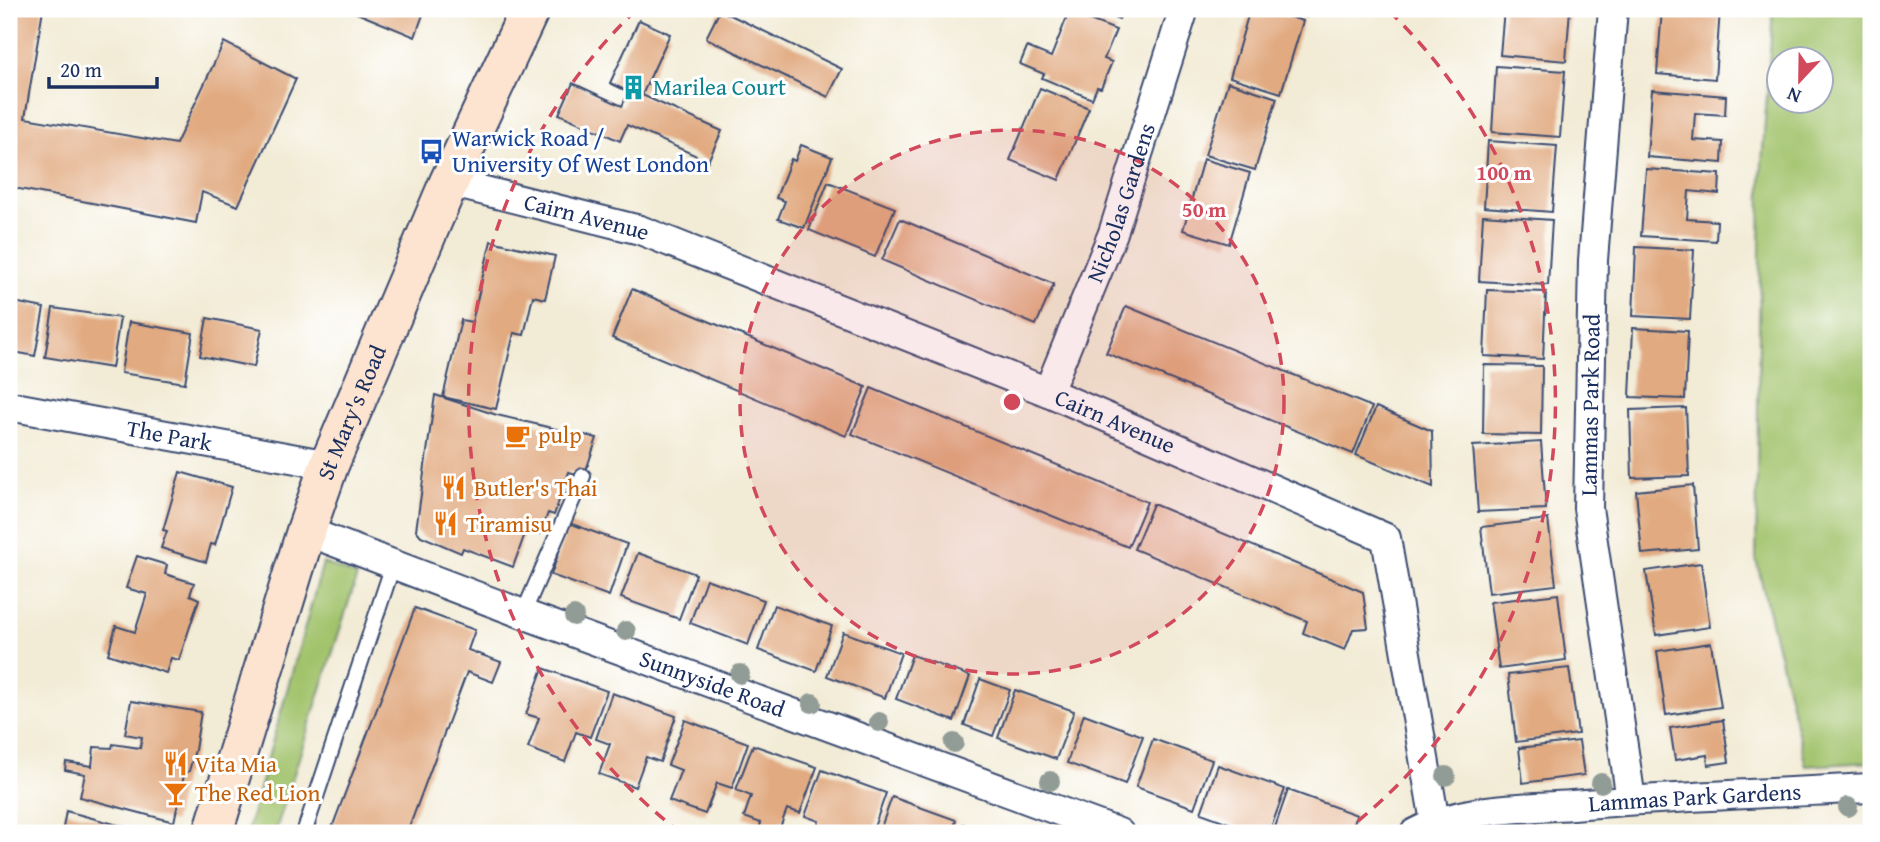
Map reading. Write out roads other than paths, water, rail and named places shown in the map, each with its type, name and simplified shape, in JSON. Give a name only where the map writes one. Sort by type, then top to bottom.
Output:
[{"type":"main road","name":"St Mary's Road","points":[[213,833],[306,531],[330,466],[449,182],[530,9]]},
{"type":"street","name":"Nicholas Gardens","points":[[1048,392],[1114,233],[1185,9]]},
{"type":"street","name":"Lammas Park Road","points":[[1613,9],[1593,260],[1588,508],[1631,800]]},
{"type":"street","name":"Cairn Avenue","points":[[449,182],[640,230],[1048,392],[1386,538],[1425,828]]},
{"type":"street","name":"The Park","points":[[9,406],[330,466]]},
{"type":"street","name":"Sunnyside Road","points":[[306,531],[523,614],[1119,833]]},
{"type":"street","name":"Lammas Park Gardens","points":[[1425,828],[1465,813],[1631,800],[1871,788]]},
{"type":"lane","points":[[523,614],[583,476]]},
{"type":"lane","points":[[304,833],[393,565]]},
{"type":"place","name":"Marilea Court","points":[[633,87]]},
{"type":"place","name":"Warwick Road / University Of West London","points":[[432,151]]},
{"type":"place","name":"pulp","points":[[518,435]]},
{"type":"place","name":"Butler's Thai","points":[[454,488]]},
{"type":"place","name":"Tiramisu","points":[[446,524]]},
{"type":"place","name":"Vita Mia","points":[[175,764]]},
{"type":"place","name":"The Red Lion","points":[[175,793]]}]
